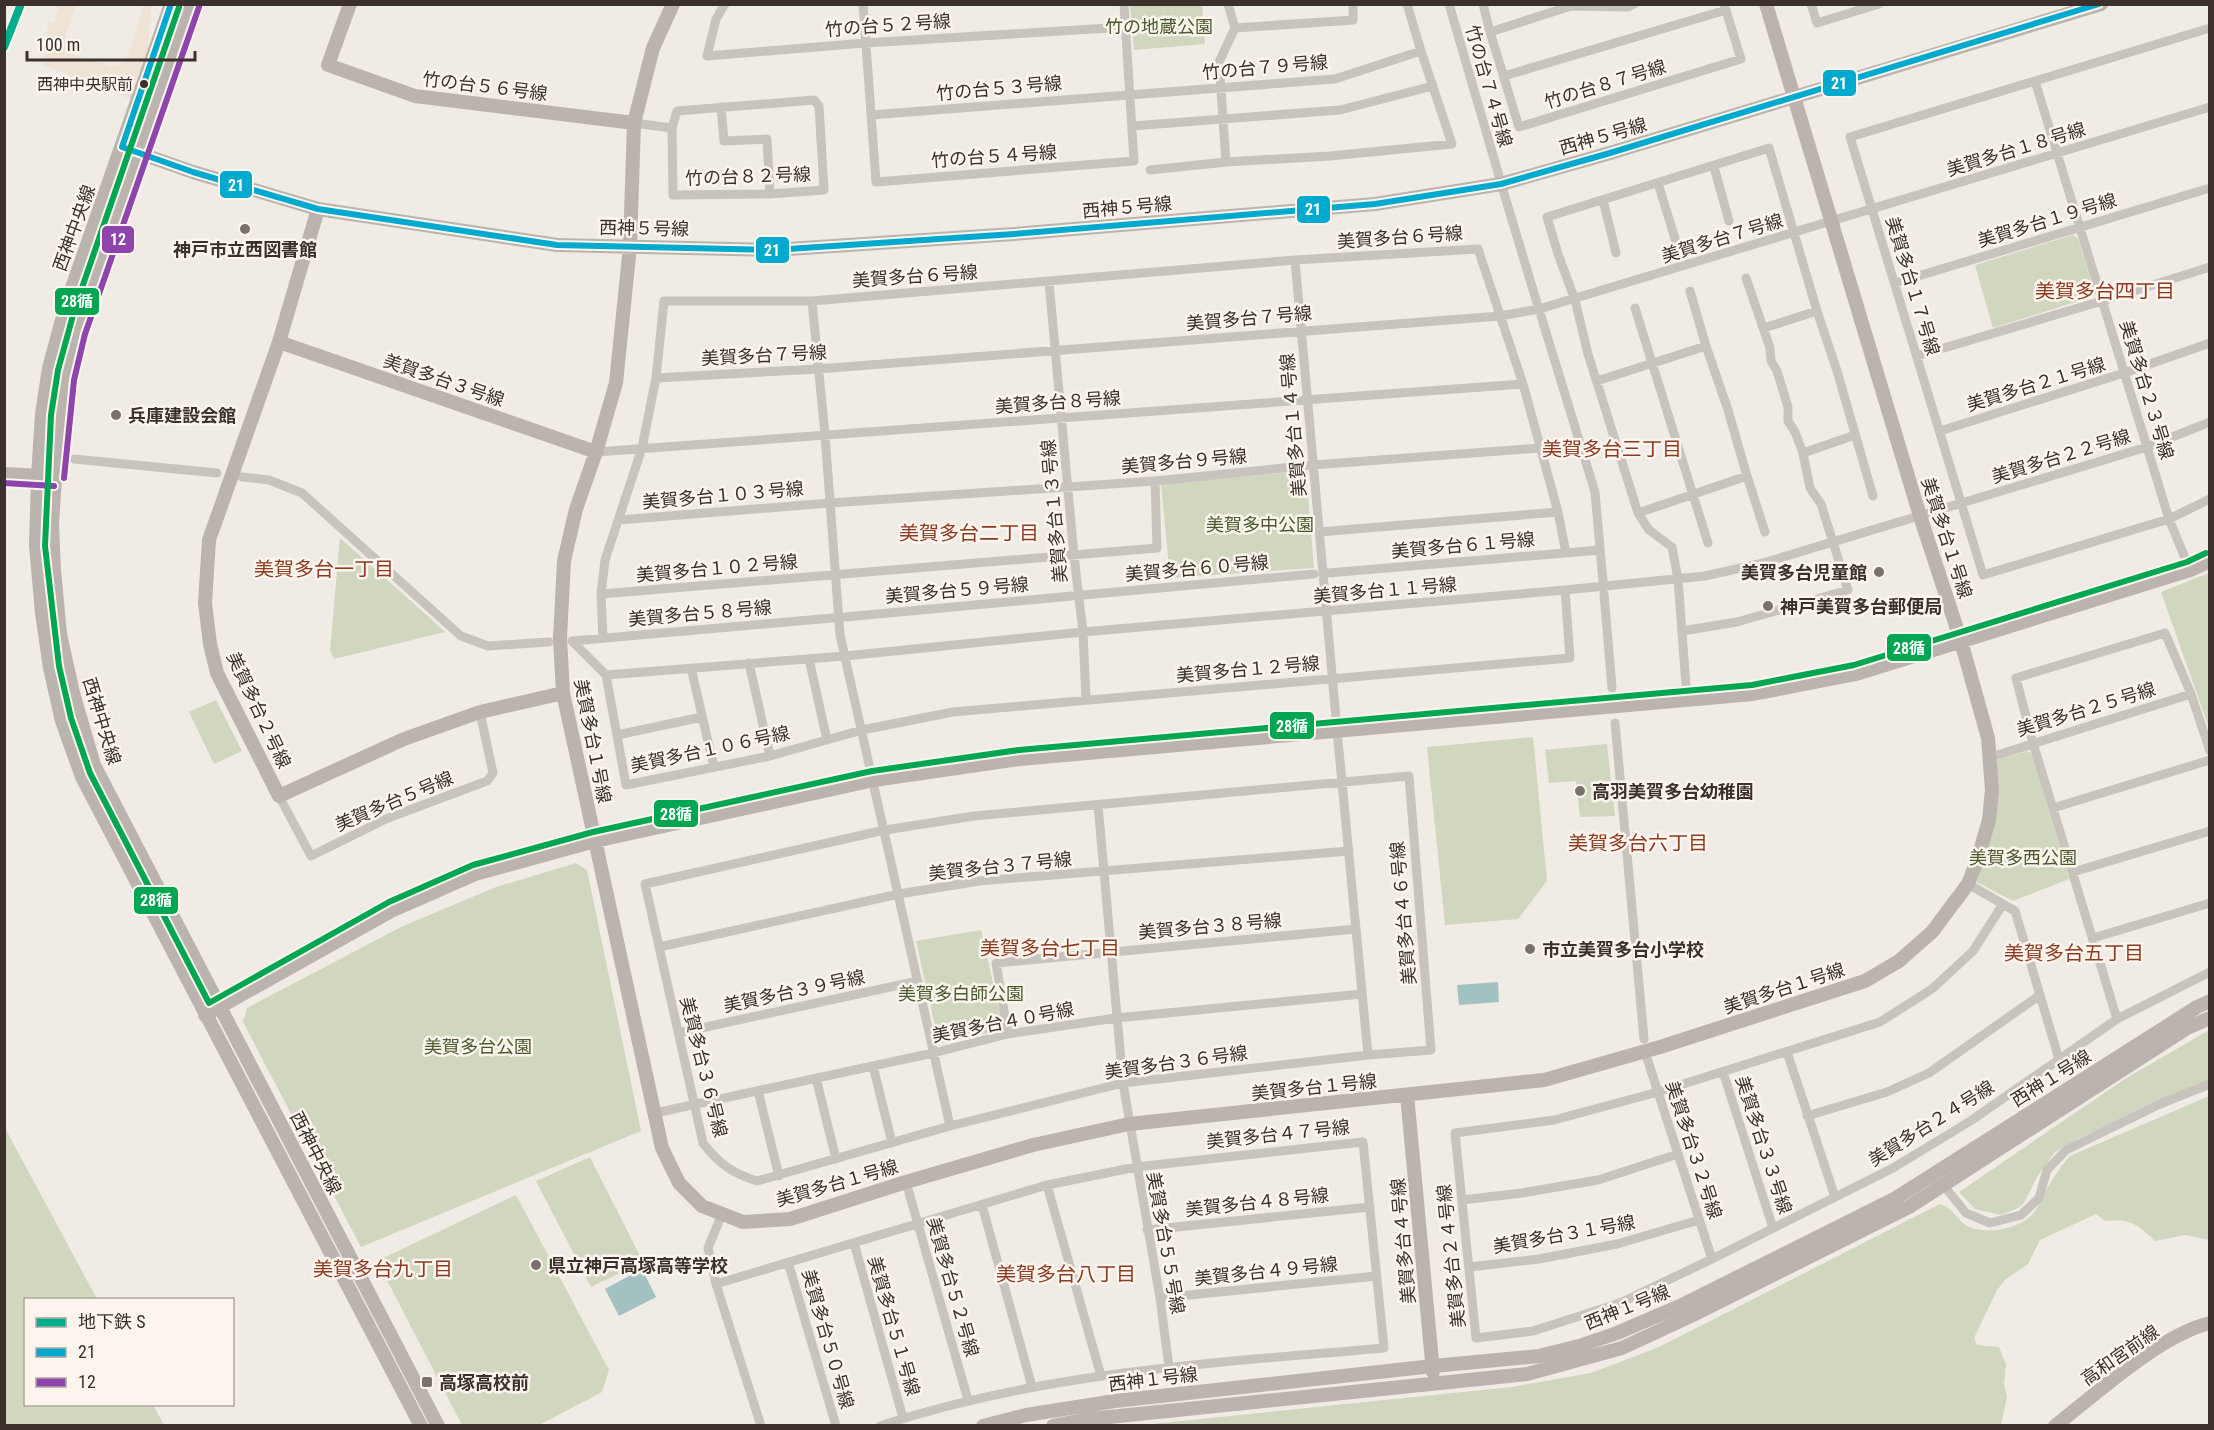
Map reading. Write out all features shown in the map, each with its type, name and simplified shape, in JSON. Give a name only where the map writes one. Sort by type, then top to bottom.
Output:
[{"type":"street","name":"西神中央線","points":[[171,4],[66,305],[49,368],[42,414],[36,546],[50,668],[62,721],[82,777],[421,1425]]},
{"type":"street","name":"西神中央線","points":[[190,4],[87,296],[65,378],[55,477],[52,536],[60,634],[73,693],[94,765],[438,1425]]},
{"type":"street","name":"竹の台５６号線","points":[[350,4],[328,65],[415,96],[634,123]]},
{"type":"street","name":"美賀多台１号線","points":[[673,4],[652,48],[634,123],[630,246],[616,383],[596,452],[576,509],[564,561],[560,638],[563,693],[662,1148],[679,1183],[702,1206],[742,1222],[790,1219],[1033,1145],[1129,1124],[1544,1080],[1644,1045],[1865,981],[1899,961],[1932,932],[1968,884],[1989,820],[1992,790],[1988,738],[1961,641],[1920,516],[1766,4]]},
{"type":"street","name":"竹の台５２号線","points":[[724,4],[716,20],[707,56],[866,43],[1126,27]]},
{"type":"street","name":"竹の台５４号線","points":[[863,4],[876,182],[1134,161],[1125,4]]},
{"type":"street","points":[[1226,162],[1219,62],[1234,28],[1228,4]]},
{"type":"street","points":[[1234,28],[1353,20],[1353,4]]},
{"type":"street","points":[[1150,170],[1452,144],[1407,4]]},
{"type":"street","name":"竹の台７４号線","points":[[1449,4],[1499,176]]},
{"type":"street","name":"竹の台８７号線","points":[[1483,4],[1519,128],[1741,59],[1725,7]]},
{"type":"street","points":[[1490,32],[1571,6],[1628,6],[1634,4]]},
{"type":"street","points":[[1811,4],[1817,23],[1878,4]]},
{"type":"street","name":"西神５号線","points":[[122,147],[194,172],[318,209],[557,245],[772,250],[1014,234],[1375,204],[1501,184],[1795,98],[2101,4]]},
{"type":"street","points":[[1504,76],[1725,7]]},
{"type":"street","name":"美賀多台１７号線","points":[[2210,28],[1850,137],[1983,575],[2169,519],[2210,500]]},
{"type":"street","name":"竹の台７９号線","points":[[1130,94],[1335,79],[1421,51]]},
{"type":"street","name":"美賀多台２３号線","points":[[2035,81],[2169,519],[2190,570]]},
{"type":"street","points":[[1132,126],[1340,110],[1433,86]]},
{"type":"street","name":"竹の台５３号線","points":[[871,115],[1130,94]]},
{"type":"street","name":"竹の台８２号線","points":[[814,100],[819,106],[824,189],[770,194],[673,195],[672,128],[677,111],[814,100]]},
{"type":"street","points":[[721,107],[724,141],[767,139],[770,194]]},
{"type":"street","name":"美賀多台１８号線","points":[[1832,223],[2210,107]]},
{"type":"street","points":[[634,123],[672,128]]},
{"type":"street","points":[[1687,699],[1678,579],[1672,547],[1649,530],[1638,513],[1597,381],[1575,300],[1547,217],[1714,167],[1769,148],[1817,311],[1838,371],[1873,496]]},
{"type":"street","points":[[1714,167],[1729,221]]},
{"type":"street","points":[[1658,183],[1676,242]]},
{"type":"street","name":"美賀多台１９号線","points":[[1895,284],[2210,188]]},
{"type":"street","points":[[1503,190],[1537,303]]},
{"type":"street","points":[[1603,200],[1616,253]]},
{"type":"street","name":"美賀多台２号線","points":[[318,209],[279,342],[209,540],[205,603],[210,644],[217,673],[279,796],[404,740],[480,712],[563,693]]},
{"type":"street","name":"美賀多台７号線","points":[[656,378],[818,369],[1500,315],[1575,300],[1832,223]]},
{"type":"street","name":"美賀多台６号線","points":[[642,448],[656,378],[664,301],[812,301],[1049,283],[1295,260],[1478,249],[1523,384],[1558,512],[1566,553]]},
{"type":"street","name":"美賀多台１４号線","points":[[1295,260],[1337,730]]},
{"type":"street","points":[[1917,356],[2210,267]]},
{"type":"street","points":[[1682,631],[1737,622],[1848,590],[1821,504],[1810,488],[1803,453],[1788,421],[1788,406],[1777,371],[1771,361],[1764,328],[1746,278]]},
{"type":"street","name":"美賀多台１３号線","points":[[1049,283],[1083,632],[1086,700]]},
{"type":"street","points":[[1690,291],[1765,532]]},
{"type":"street","points":[[812,301],[840,635],[950,1126]]},
{"type":"street","points":[[1635,308],[1708,543]]},
{"type":"street","points":[[1764,328],[1817,311]]},
{"type":"street","points":[[1541,316],[1595,492],[1603,582]]},
{"type":"street","name":"美賀多台３号線","points":[[279,342],[596,452]]},
{"type":"street","name":"美賀多台２１号線","points":[[1940,431],[2124,374],[2210,343]]},
{"type":"street","points":[[1597,381],[1706,346]]},
{"type":"street","name":"美賀多台８号線","points":[[596,452],[1523,384]]},
{"type":"street","name":"美賀多台２２号線","points":[[1920,516],[2147,447],[2210,422]]},
{"type":"street","points":[[1803,453],[1855,435]]},
{"type":"street","points":[[603,638],[601,594],[605,560],[642,448]]},
{"type":"street","name":"美賀多台９号線","points":[[830,503],[1155,481],[1313,465],[1540,448]]},
{"type":"street","points":[[74,459],[217,473]]},
{"type":"street","points":[[4,474],[55,477]]},
{"type":"street","points":[[1638,513],[1747,476]]},
{"type":"street","points":[[242,477],[269,480],[302,493],[461,636],[488,646],[549,642]]},
{"type":"street","name":"美賀多台１０２号線","points":[[601,594],[1157,548],[1155,481]]},
{"type":"street","name":"美賀多台１０３号線","points":[[619,520],[830,503]]},
{"type":"street","points":[[1320,532],[1558,512]]},
{"type":"street","name":"美賀多台１１号線","points":[[845,656],[1083,632],[1327,612],[1705,576],[1763,563],[1920,516]]},
{"type":"street","name":"美賀多台６１号線","points":[[1328,573],[1600,550]]},
{"type":"street","points":[[205,1015],[413,901],[475,874],[595,841],[874,780],[1020,759],[1753,694],[1856,674],[2190,570],[2210,561]]},
{"type":"street","name":"美賀多台６０号線","points":[[1083,595],[1314,574]]},
{"type":"street","name":"美賀多台１２号線","points":[[862,730],[953,712],[1570,658],[1565,590]]},
{"type":"street","points":[[1604,594],[1612,688]]},
{"type":"street","name":"美賀多台５９号線","points":[[845,616],[1072,596]]},
{"type":"street","name":"美賀多台５８号線","points":[[606,675],[572,640],[832,618]]},
{"type":"street","points":[[2118,1019],[2033,743],[2016,678],[2165,633],[2191,694],[2210,751]]},
{"type":"street","points":[[606,675],[845,656]]},
{"type":"street","points":[[809,659],[827,740]]},
{"type":"street","points":[[749,663],[770,756]]},
{"type":"street","points":[[691,668],[714,767]]},
{"type":"street","name":"美賀多台１０６号線","points":[[606,675],[626,785],[770,756],[862,730]]},
{"type":"street","name":"美賀多台２５号線","points":[[1991,757],[2191,694]]},
{"type":"street","name":"美賀多台５号線","points":[[279,796],[311,856],[388,818],[488,781],[493,773],[480,712]]},
{"type":"street","points":[[617,735],[702,717]]},
{"type":"street","name":"美賀多台３２号線","points":[[1615,723],[1644,1045],[1712,1259]]},
{"type":"street","points":[[1337,730],[1368,1054]]},
{"type":"street","points":[[2053,808],[2210,760]]},
{"type":"street","name":"美賀多台４６号線","points":[[1342,782],[1409,776],[1431,1050],[1368,1054]]},
{"type":"street","name":"美賀多台３６号線","points":[[1342,782],[974,816],[885,830],[645,884],[703,1143],[716,1161],[740,1176],[757,1181],[950,1126],[1123,1083],[1368,1054]]},
{"type":"street","name":"美賀多台５５号線","points":[[1098,805],[1123,1083],[1160,1298],[1169,1367]]},
{"type":"street","points":[[2073,872],[2210,831]]},
{"type":"street","name":"美賀多台３７号線","points":[[659,947],[899,894],[979,882],[1349,851]]},
{"type":"street","points":[[1968,884],[2016,912],[2059,1059]]},
{"type":"street","points":[[2093,938],[2210,903]]},
{"type":"street","name":"美賀多台２４号線","points":[[2003,904],[1973,951],[1932,989],[1880,1022],[1658,1092],[1554,1120],[1455,1133],[1476,1338],[1533,1331],[1620,1303],[1712,1259],[1893,1168],[1972,1120],[2118,1019],[2210,972]]},
{"type":"street","name":"美賀多台３８号線","points":[[1008,1034],[996,963],[1356,929]]},
{"type":"street","name":"美賀多台３９号線","points":[[678,1033],[918,981]]},
{"type":"street","name":"美賀多台４０号線","points":[[654,1113],[933,1053],[1008,1034],[1116,1018],[1362,994]]},
{"type":"street","points":[[1807,1116],[1887,1092],[1929,1073],[2040,995]]},
{"type":"street","name":"西神１号線","points":[[983,1425],[1026,1415],[1115,1401],[1539,1356],[1617,1333],[1680,1306],[1896,1198],[2197,1007],[2210,1001]]},
{"type":"street","name":"西神１号線","points":[[1053,1425],[1090,1419],[1527,1374],[1622,1348],[1899,1212],[1944,1186],[2187,1028],[2210,1018]]},
{"type":"street","points":[[1787,1052],[1834,1197]]},
{"type":"street","points":[[873,1066],[892,1143]]},
{"type":"street","name":"美賀多台３３号線","points":[[1723,1072],[1773,1228]]},
{"type":"street","points":[[816,1078],[836,1159]]},
{"type":"street","points":[[1944,1186],[1966,1213],[1990,1223],[2021,1215],[2039,1198],[2047,1170],[2066,1150],[2160,1104],[2210,1084]]},
{"type":"street","points":[[758,1090],[779,1176]]},
{"type":"street","name":"美賀多台４号線","points":[[1407,1095],[1433,1383]]},
{"type":"street","name":"美賀多台４７号線","points":[[717,1284],[1047,1185],[1136,1167],[1363,1142],[1384,1348],[1169,1367],[1101,1376],[1032,1387],[968,1401],[880,1425]]},
{"type":"street","points":[[1462,1200],[1522,1193],[1598,1180],[1678,1155]]},
{"type":"street","name":"美賀多台５２号線","points":[[906,1182],[968,1401]]},
{"type":"street","points":[[1047,1185],[1101,1376]]},
{"type":"street","points":[[982,1205],[1032,1387]]},
{"type":"street","name":"美賀多台４８号線","points":[[1147,1230],[1370,1207]]},
{"type":"street","points":[[722,1214],[708,1248],[761,1425]]},
{"type":"street","name":"美賀多台３１号線","points":[[1469,1267],[1539,1259],[1617,1244],[1699,1220]]},
{"type":"street","name":"美賀多台５１号線","points":[[854,1243],[903,1418]]},
{"type":"street","name":"美賀多台５０号線","points":[[788,1262],[836,1425]]},
{"type":"street","name":"美賀多台４９号線","points":[[1160,1298],[1377,1276]]},
{"type":"street","name":"高和宮前線","points":[[2055,1425],[2136,1362],[2193,1327],[2210,1323]]},
{"type":"green space","name":"竹の地蔵公園","points":[[1130,5],[1202,5],[1205,44],[1134,50]]},
{"type":"green space","points":[[2073,235],[2078,239],[2094,290],[2091,297],[1993,328],[1975,265]]},
{"type":"green space","name":"美賀多中公園","points":[[1306,471],[1314,568],[1170,578],[1161,484]]},
{"type":"green space","points":[[340,538],[445,632],[334,659],[330,650]]},
{"type":"green space","points":[[2209,573],[2209,728],[2161,592]]},
{"type":"green space","points":[[216,700],[242,751],[214,764],[189,712]]},
{"type":"green space","points":[[1533,737],[1547,881],[1518,919],[1445,925],[1427,747]]},
{"type":"green space","points":[[1607,744],[1615,816],[1580,817],[1576,781],[1549,783],[1545,750]]},
{"type":"green space","name":"美賀多西公園","points":[[2027,751],[2032,754],[2069,879],[2013,901],[1977,882],[1995,819],[1997,760]]},
{"type":"green space","name":"美賀多台公園","points":[[576,863],[587,870],[641,1131],[361,1247],[243,1022],[247,1008],[401,927],[496,887]]},
{"type":"green space","name":"美賀多白師公園","points":[[981,930],[1002,1023],[998,1031],[942,1043],[938,1040],[916,941]]},
{"type":"green space","points":[[2209,1030],[2209,1081],[2079,1138],[2055,1152],[2037,1177],[2024,1203],[2018,1208],[2001,1215],[1975,1209],[1959,1192],[2125,1079]]},
{"type":"green space","points":[[2209,1096],[2209,1240],[2185,1235],[2155,1241],[2133,1224],[2105,1221],[2096,1214],[2040,1240],[2028,1264],[2006,1279],[1997,1290],[1974,1338],[1977,1345],[1999,1347],[2006,1364],[2004,1384],[2007,1397],[2001,1425],[1132,1426],[1512,1387],[1591,1373],[1659,1347],[1940,1204],[1972,1228],[1996,1230],[2012,1227],[2027,1219],[2034,1212],[2062,1165],[2070,1156]]},
{"type":"green space","points":[[5,1128],[96,1298],[24,1298],[24,1406],[154,1406],[164,1425],[5,1425]]},
{"type":"green space","points":[[590,1157],[643,1262],[591,1287],[536,1181]]},
{"type":"green space","points":[[516,1195],[609,1370],[602,1392],[539,1425],[462,1425],[377,1261]]},
{"type":"shaded area","points":[[55,5],[75,5],[65,37],[65,46],[71,54],[112,66],[128,58],[144,5],[151,5],[148,49],[131,99],[42,65],[51,36],[46,34],[49,22],[54,23],[59,8]]},
{"type":"water","points":[[1498,982],[1499,1002],[1459,1005],[1457,985]]},
{"type":"water","points":[[642,1269],[656,1297],[619,1316],[605,1289]]},
{"type":"metro line","name":"S","points":[[4,47],[21,4]]},
{"type":"transit line","name":"21","points":[[171,4],[122,147],[193,172],[318,209],[557,245],[773,250],[1014,234],[1375,204],[1501,184],[2099,4]]},
{"type":"transit line","name":"28循","points":[[179,7],[75,308],[58,370],[51,415],[45,546],[59,666],[71,718],[90,773],[209,1003],[389,902],[473,865],[593,832],[872,771],[1019,750],[1752,685],[1854,665],[2187,562],[2206,553]]},
{"type":"transit line","name":"12","points":[[64,478],[74,380],[85,334],[199,7]]},
{"type":"transit line","name":"12","points":[[4,483],[54,486]]},
{"type":"place","name":"西神中央駅前","points":[[144,84]]},
{"type":"place","name":"神戸市立西図書館","points":[[245,229]]},
{"type":"place","name":"兵庫建設会館","points":[[116,415]]},
{"type":"place","name":"美賀多台児童館","points":[[1879,572]]},
{"type":"place","name":"神戸美賀多台郵便局","points":[[1768,606]]},
{"type":"place","name":"高羽美賀多台幼稚園","points":[[1580,791]]},
{"type":"place","name":"市立美賀多台小学校","points":[[1530,949]]},
{"type":"place","name":"県立神戸高塚高等学校","points":[[536,1265]]},
{"type":"place","name":"高塚高校前","points":[[427,1382]]},
{"type":"district","name":"美賀多台四丁目","points":[[2105,291]]},
{"type":"district","name":"美賀多台三丁目","points":[[1612,449]]},
{"type":"district","name":"美賀多台二丁目","points":[[969,533]]},
{"type":"district","name":"美賀多台一丁目","points":[[324,569]]},
{"type":"district","name":"美賀多台六丁目","points":[[1638,843]]},
{"type":"district","name":"美賀多台七丁目","points":[[1050,948]]},
{"type":"district","name":"美賀多台五丁目","points":[[2074,953]]},
{"type":"district","name":"美賀多台九丁目","points":[[383,1269]]},
{"type":"district","name":"美賀多台八丁目","points":[[1066,1274]]}]
